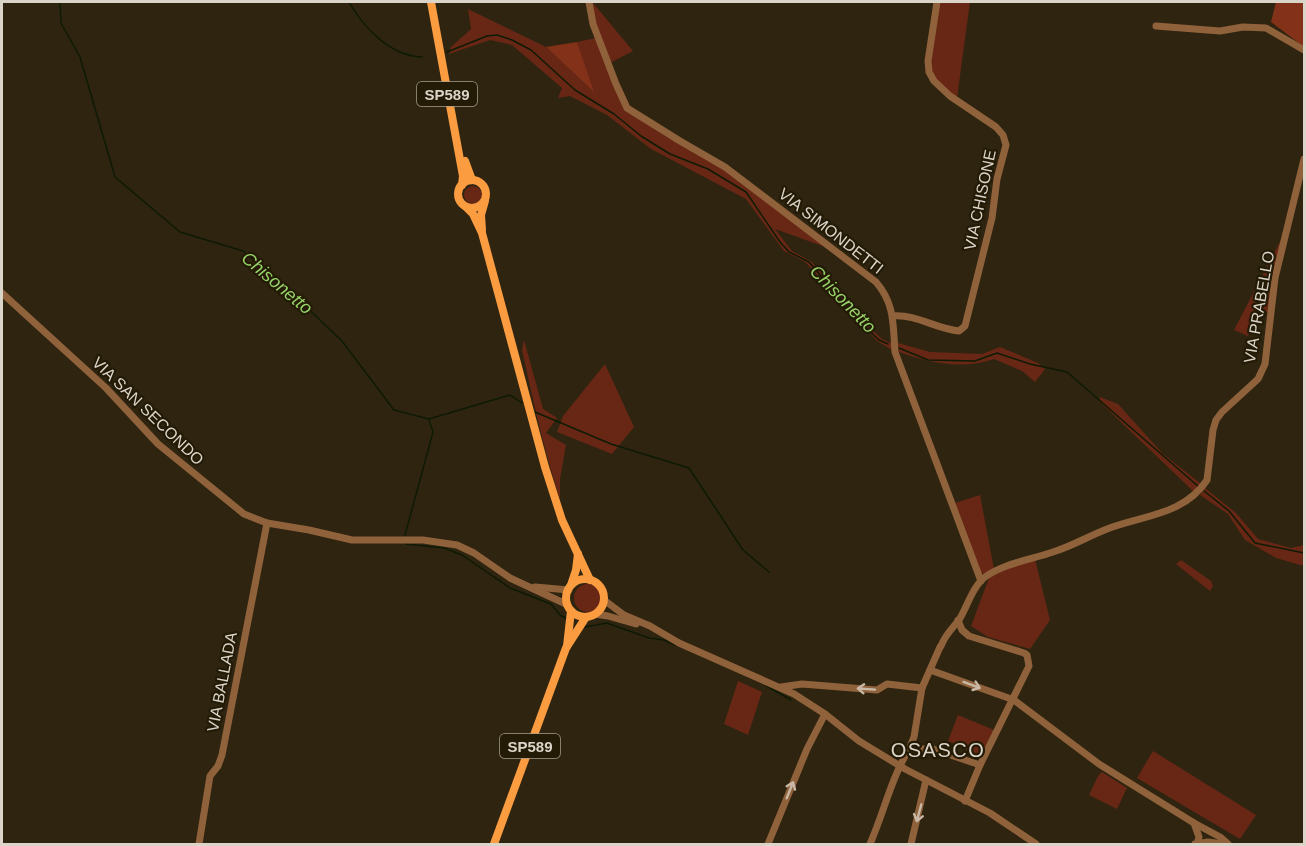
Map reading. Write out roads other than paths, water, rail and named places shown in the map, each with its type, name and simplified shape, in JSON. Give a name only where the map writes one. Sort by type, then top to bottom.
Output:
[{"type":"main road","name":"SP589","points":[[482,233],[481,214],[485,200],[484,186],[472,180],[465,160],[442,43],[431,2],[463,176],[459,198],[473,214],[482,233],[545,467],[562,520],[590,580],[599,585],[604,600]]},
{"type":"main road","points":[[462,185],[472,180]]},
{"type":"main road","points":[[466,207],[475,208],[483,204],[485,200]]},
{"type":"main road","name":"SP589","points":[[566,648],[569,608],[567,595],[576,570],[578,554]]},
{"type":"main road","points":[[570,588],[580,580],[590,580]]},
{"type":"main road","points":[[569,608],[575,614],[586,617],[600,610],[604,600]]},
{"type":"main road","name":"SP589","points":[[494,844],[566,648],[586,617]]},
{"type":"street","name":"VIA SIMONDETTI","points":[[589,2],[593,24],[627,108],[725,167],[876,282],[886,294],[893,316],[895,352],[981,581]]},
{"type":"street","name":"VIA CHISONE","points":[[893,316],[903,315],[950,330],[959,331],[964,326],[989,229],[997,179],[1006,145],[1003,135],[996,127],[942,89],[929,72],[928,61],[937,2]]},
{"type":"street","points":[[1156,26],[1220,31],[1243,27],[1266,28],[1305,50]]},
{"type":"street","name":"VIA PRABELLO","points":[[981,581],[1010,564],[1054,552],[1112,527],[1171,510],[1192,498],[1203,486],[1207,480],[1216,420],[1258,379],[1264,364],[1275,278],[1305,159]]},
{"type":"street","name":"VIA SAN SECONDO","points":[[2,293],[105,388],[158,444],[244,514],[267,523],[352,540],[423,540],[457,545],[474,553],[510,578],[552,596],[569,608]]},
{"type":"street","name":"VIA BALLADA","points":[[198,844],[210,776],[218,766],[222,755],[267,523]]},
{"type":"street","points":[[870,844],[899,765],[914,737],[922,688],[945,636],[958,620],[981,581]]},
{"type":"street","points":[[528,587],[570,588]]},
{"type":"street","name":"SP589","points":[[604,600],[624,615],[709,657],[780,687],[825,714],[841,729],[899,765],[990,813],[1036,844]]},
{"type":"street","name":"SP589","points":[[595,614],[621,619],[662,633]]},
{"type":"street","points":[[958,620],[962,630],[969,636],[1027,655],[1029,666],[980,765],[965,801]]},
{"type":"street","points":[[930,670],[1014,700],[1099,764],[1228,844]]},
{"type":"street","points":[[780,687],[802,684],[876,690],[887,684],[922,688]]},
{"type":"street","points":[[768,844],[807,749],[825,714]]},
{"type":"street","points":[[909,749],[933,749],[980,765]]},
{"type":"street","points":[[910,844],[926,780]]},
{"type":"street","points":[[1194,824],[1199,837],[1196,844]]},
{"type":"street","points":[[1196,844],[1208,842],[1223,844]]},
{"type":"waterway","name":"Chisonetto","points":[[60,2],[61,23],[80,57],[115,177],[180,232],[243,251],[278,280],[342,341],[394,410],[429,419],[510,395],[522,403]]},
{"type":"waterway","name":"Chisonetto","points":[[349,2],[370,31],[379,39],[399,52],[422,57]]},
{"type":"waterway","name":"Chisonetto","points":[[447,52],[487,36],[497,35],[512,40],[531,50],[575,90],[614,114],[641,136],[670,154],[708,169],[746,192],[789,252],[809,262],[860,322],[879,340],[888,344]]},
{"type":"waterway","name":"Chisonetto","points":[[899,348],[928,360],[975,361],[997,353],[1030,364],[1067,372],[1199,487]]},
{"type":"waterway","name":"Chisonetto","points":[[535,412],[611,444],[689,468],[743,550],[769,572]]},
{"type":"waterway","points":[[405,535],[433,432],[429,420]]},
{"type":"waterway","name":"Chisonetto","points":[[1203,490],[1229,511],[1255,543],[1304,553]]},
{"type":"waterway","points":[[406,544],[444,548],[462,555],[510,588],[551,604],[560,615],[567,619]]},
{"type":"waterway","points":[[585,627],[607,623],[675,645]]},
{"type":"waterway","points":[[765,685],[791,700]]},
{"type":"district","name":"OSASCO","points":[[938,750]]}]
